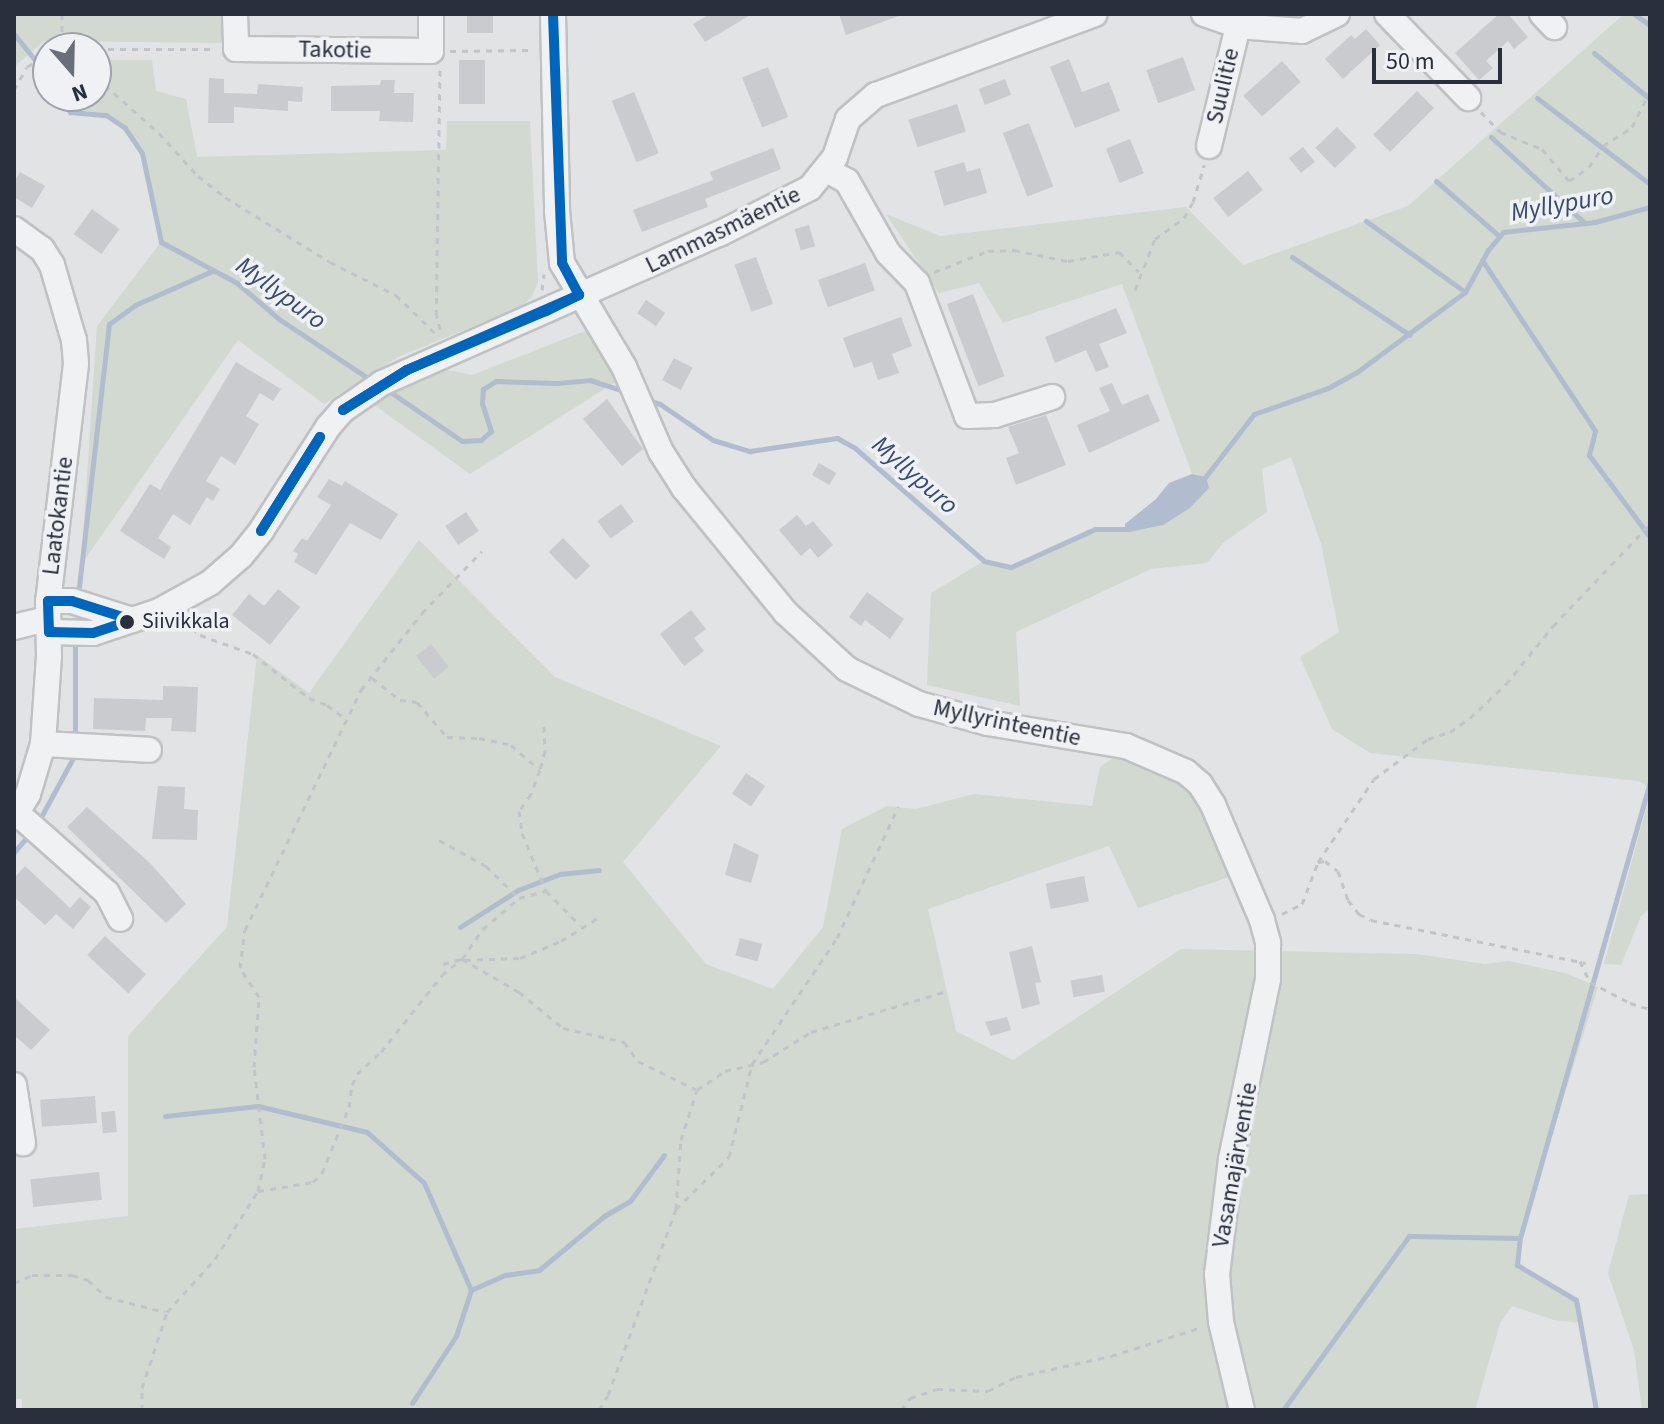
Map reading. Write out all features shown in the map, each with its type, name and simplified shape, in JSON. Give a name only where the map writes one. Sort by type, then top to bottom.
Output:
[{"type":"street","points":[[235,14],[236,49]]},
{"type":"street","points":[[431,14],[431,51]]},
{"type":"street","points":[[553,14],[557,211],[562,263],[579,295]]},
{"type":"street","name":"Lammasmäentie","points":[[14,627],[48,617],[93,633],[132,620],[210,583],[241,556],[336,418],[362,396],[407,370],[719,234],[810,188],[827,170],[848,119],[876,95],[1095,14]]},
{"type":"street","points":[[1204,14],[1238,26],[1302,31],[1337,14]]},
{"type":"street","points":[[1387,14],[1468,98]]},
{"type":"street","name":"Suulitie","points":[[1209,146],[1217,102],[1238,26]]},
{"type":"street","name":"Takotie","points":[[236,49],[431,51]]},
{"type":"street","points":[[827,170],[847,181],[880,240],[917,283],[967,416],[995,415],[1052,397]]},
{"type":"street","name":"Laatokantie","points":[[14,229],[42,249],[52,265],[74,340],[76,364],[48,617],[43,744],[37,770],[16,815]]},
{"type":"street","name":"Myllyrinteentie","points":[[579,295],[634,388],[661,452],[684,488],[785,612],[821,648],[847,669],[919,704],[988,723],[1126,746],[1186,772],[1200,784],[1213,805],[1262,920]]},
{"type":"street","points":[[43,744],[149,750]]},
{"type":"street","points":[[16,815],[107,893],[120,919]]},
{"type":"street","name":"Vasamajärventie","points":[[1242,1410],[1221,1322],[1217,1274],[1231,1159],[1268,979],[1268,943],[1262,920]]},
{"type":"street","points":[[14,1085],[23,1143]]},
{"type":"path","points":[[112,49],[236,49]]},
{"type":"path","points":[[112,92],[225,197],[330,262],[396,295],[443,342],[436,312],[440,68],[431,51],[540,49]]},
{"type":"path","points":[[14,90],[32,64]]},
{"type":"path","points":[[1468,98],[1500,132],[1542,149],[1569,181],[1589,167],[1602,148],[1632,127],[1648,94]]},
{"type":"path","points":[[1135,290],[1139,272],[1155,239],[1184,218],[1193,202],[1209,146]]},
{"type":"path","points":[[911,277],[939,271],[988,251],[1014,250],[1068,261],[1119,252],[1139,272]]},
{"type":"path","points":[[539,295],[545,266],[562,263]]},
{"type":"path","points":[[1262,920],[1292,911],[1302,904],[1318,862],[1374,779],[1428,739],[1450,732],[1470,718],[1506,684],[1553,626],[1590,590],[1636,535],[1650,524]]},
{"type":"path","points":[[142,1410],[142,1388],[167,1312],[215,1259],[258,1191],[265,1159],[254,1067],[259,997],[240,968],[245,930],[361,690],[422,613],[482,551]]},
{"type":"path","points":[[176,601],[183,622],[200,635],[253,654],[309,698],[327,705],[347,719]]},
{"type":"path","points":[[372,678],[400,700],[417,702],[447,737],[479,738],[511,745],[540,770]]},
{"type":"path","points":[[544,726],[545,751],[540,770],[531,794],[519,811],[522,833],[546,891],[581,926]]},
{"type":"path","points":[[676,1209],[729,1157],[752,1064],[837,938],[898,807]]},
{"type":"path","points":[[439,840],[486,866],[519,898]]},
{"type":"path","points":[[1318,862],[1325,861],[1338,871],[1348,900],[1359,914],[1371,920],[1586,963]]},
{"type":"path","points":[[258,1191],[313,1182],[322,1173],[349,1107],[357,1074],[381,1052],[442,975],[462,959],[483,929],[519,898],[546,891]]},
{"type":"path","points":[[443,964],[462,959],[520,958],[561,941],[601,916]]},
{"type":"path","points":[[462,959],[519,992],[563,1028],[624,1042],[638,1061],[697,1090]]},
{"type":"path","points":[[1580,961],[1590,982],[1630,1003],[1650,1009]]},
{"type":"path","points":[[599,1410],[676,1209],[681,1140],[697,1090],[725,1071],[763,1062],[811,1032],[947,991]]},
{"type":"path","points":[[14,1283],[32,1275],[72,1275],[88,1280],[106,1297],[167,1312]]},
{"type":"path","points":[[901,1410],[910,1398],[937,1389],[988,1391],[1016,1377],[1086,1363],[1221,1322]]},
{"type":"shaded area","points":[[14,14],[226,14],[227,43],[112,42],[112,32],[32,32],[32,51],[14,67]]},
{"type":"shaded area","points":[[1624,14],[1650,14],[1650,788],[1639,781],[1370,753],[1332,729],[1300,657],[1339,632],[1321,544],[1291,457],[1262,469],[1267,512],[1223,543],[1207,563],[1151,569],[1016,632],[1020,706],[927,685],[931,593],[984,561],[1011,567],[1095,529],[1129,532],[1200,475],[1192,474],[1122,284],[1003,323],[979,283],[939,293],[886,214],[940,236],[1186,207],[1243,265],[1408,206]]},
{"type":"shaded area","points":[[112,60],[152,60],[156,91],[186,99],[197,157],[446,150],[447,121],[530,121],[538,282],[532,296],[522,306],[398,357],[324,404],[238,340],[81,565],[97,326],[161,242],[142,153],[125,128],[106,115],[70,112],[112,112]]},
{"type":"shaded area","points":[[585,331],[620,379],[470,474],[373,404],[439,368],[472,375]]},
{"type":"shaded area","points":[[419,540],[555,677],[721,746],[623,862],[706,964],[773,989],[823,927],[842,829],[887,806],[916,809],[974,794],[1092,806],[1100,767],[1120,753],[1189,786],[1210,817],[1232,876],[1138,908],[1109,846],[928,909],[956,1031],[1013,1060],[1181,949],[1416,954],[1485,964],[1509,961],[1568,974],[1598,987],[1520,1238],[1517,1265],[1576,1300],[1581,1323],[1554,1320],[1512,1306],[1500,1323],[1475,1410],[22,1410],[22,1399],[14,1399],[14,1229],[128,1216],[128,1036],[227,927],[257,655],[309,693]]},
{"type":"shaded area","points":[[1650,794],[1650,909],[1641,916],[1621,965],[1604,964]]},
{"type":"shaded area","points":[[1650,1194],[1650,1410],[1642,1410],[1634,1350],[1608,1273],[1629,1195]]},
{"type":"water","points":[[1192,474],[1206,477],[1209,488],[1190,508],[1163,525],[1129,532],[1125,529],[1125,524],[1156,499],[1169,483]]},
{"type":"building","points":[[467,14],[493,14],[493,33],[467,33]]},
{"type":"building","points":[[710,14],[752,14],[705,42],[693,24]]},
{"type":"building","points":[[839,14],[899,14],[899,16],[846,35]]},
{"type":"building","points":[[1499,14],[1508,14],[1528,37],[1514,49],[1508,41],[1486,61],[1493,68],[1479,80],[1455,53]]},
{"type":"building","points":[[1366,29],[1380,45],[1343,79],[1325,59],[1351,35],[1355,39]]},
{"type":"building","points":[[1183,57],[1195,90],[1158,103],[1146,70]]},
{"type":"building","points":[[1069,59],[1082,92],[1109,82],[1120,111],[1075,128],[1050,67]]},
{"type":"building","points":[[459,60],[485,60],[485,104],[459,104]]},
{"type":"building","points":[[1282,61],[1301,82],[1262,117],[1243,96]]},
{"type":"building","points":[[768,67],[788,117],[762,128],[742,77]]},
{"type":"building","points":[[209,78],[224,79],[224,93],[257,94],[258,84],[303,87],[302,102],[288,101],[288,111],[234,107],[234,123],[208,123]]},
{"type":"building","points":[[1005,79],[1011,95],[985,105],[979,89]]},
{"type":"building","points":[[381,80],[395,80],[394,93],[414,93],[413,122],[379,121],[380,111],[331,111],[331,86],[380,85]]},
{"type":"building","points":[[1417,91],[1434,108],[1390,152],[1373,135]]},
{"type":"building","points":[[634,92],[659,153],[636,162],[612,101]]},
{"type":"building","points":[[957,104],[966,132],[917,147],[908,120]]},
{"type":"building","points":[[1029,123],[1053,186],[1027,197],[1003,133]]},
{"type":"building","points":[[1337,127],[1356,147],[1335,168],[1315,148]]},
{"type":"building","points":[[1130,139],[1144,173],[1120,183],[1106,149]]},
{"type":"building","points":[[1303,147],[1315,162],[1301,173],[1289,158]]},
{"type":"building","points":[[773,148],[781,169],[705,199],[708,207],[642,232],[633,210],[713,180],[710,172]]},
{"type":"building","points":[[964,162],[967,172],[980,168],[987,193],[944,206],[934,171]]},
{"type":"building","points":[[1248,171],[1263,190],[1228,217],[1213,198]]},
{"type":"building","points":[[20,172],[45,186],[32,208],[14,197],[14,182]]},
{"type":"building","points":[[92,209],[120,229],[101,254],[74,234]]},
{"type":"building","points":[[809,225],[815,246],[801,250],[795,229]]},
{"type":"building","points":[[756,257],[773,304],[751,312],[734,265]]},
{"type":"building","points":[[865,263],[875,290],[828,307],[818,280]]},
{"type":"building","points":[[973,294],[1005,376],[978,386],[947,304]]},
{"type":"building","points":[[646,300],[665,313],[656,326],[637,313]]},
{"type":"building","points":[[1116,308],[1127,333],[1099,344],[1109,367],[1096,372],[1086,350],[1055,363],[1045,337]]},
{"type":"building","points":[[901,317],[912,346],[892,354],[899,373],[878,380],[872,362],[854,368],[843,338]]},
{"type":"building","points":[[674,358],[693,368],[681,390],[662,380]]},
{"type":"building","points":[[236,362],[281,389],[273,401],[260,393],[246,416],[259,424],[235,465],[221,456],[206,481],[220,489],[213,501],[207,497],[190,525],[173,514],[158,538],[171,547],[164,559],[120,531],[150,484],[160,490]]},
{"type":"building","points":[[1112,383],[1122,405],[1148,394],[1160,421],[1089,453],[1077,425],[1110,411],[1099,388]]},
{"type":"building","points":[[607,399],[643,449],[622,466],[583,419]]},
{"type":"building","points":[[1046,415],[1066,465],[1016,485],[1006,458],[1019,453],[1008,427]]},
{"type":"building","points":[[819,463],[836,473],[829,485],[812,475]]},
{"type":"building","points":[[329,479],[342,486],[345,481],[398,514],[381,540],[350,523],[316,575],[294,562],[298,554],[293,551],[302,538],[307,541],[331,505],[317,497]]},
{"type":"building","points":[[621,504],[634,522],[610,539],[598,521]]},
{"type":"building","points":[[466,512],[479,531],[458,545],[445,526]]},
{"type":"building","points":[[797,515],[806,526],[813,521],[833,545],[818,558],[810,548],[801,556],[779,530]]},
{"type":"building","points":[[563,538],[590,566],[576,580],[549,552]]},
{"type":"building","points":[[278,589],[300,607],[270,645],[232,615],[249,594],[264,606]]},
{"type":"building","points":[[867,592],[904,619],[890,639],[865,620],[861,626],[849,617]]},
{"type":"building","points":[[691,610],[706,629],[694,638],[704,651],[684,666],[660,634]]},
{"type":"building","points":[[431,644],[449,667],[434,679],[416,656]]},
{"type":"building","points":[[163,686],[198,687],[196,732],[171,731],[172,718],[146,718],[145,731],[93,729],[94,698],[163,700]]},
{"type":"building","points":[[746,773],[765,786],[751,807],[732,794]]},
{"type":"building","points":[[158,786],[185,787],[184,809],[198,810],[197,840],[152,839]]},
{"type":"building","points":[[87,807],[151,864],[186,904],[166,923],[67,827]]},
{"type":"building","points":[[734,843],[759,855],[751,883],[725,875]]},
{"type":"building","points":[[25,866],[70,908],[80,897],[91,907],[73,929],[56,914],[45,925],[14,897],[14,878]]},
{"type":"building","points":[[1084,876],[1089,902],[1051,909],[1046,883]]},
{"type":"building","points":[[105,936],[146,974],[128,993],[87,955]]},
{"type":"building","points":[[740,938],[762,944],[758,961],[735,955]]},
{"type":"building","points":[[1032,946],[1041,982],[1035,983],[1040,1004],[1022,1009],[1009,952]]},
{"type":"building","points":[[1102,975],[1105,992],[1073,997],[1070,981]]},
{"type":"building","points":[[14,997],[50,1030],[31,1050],[14,1035]]},
{"type":"building","points":[[1007,1017],[1011,1030],[991,1036],[985,1022]]},
{"type":"building","points":[[95,1096],[97,1123],[42,1127],[40,1100]]},
{"type":"building","points":[[115,1111],[117,1132],[103,1133],[101,1112]]},
{"type":"building","points":[[99,1172],[102,1200],[33,1207],[30,1179]]},
{"type":"waterway","points":[[1634,14],[1650,25]]},
{"type":"waterway","name":"Myllypuro","points":[[14,34],[32,56]]},
{"type":"waterway","points":[[1594,53],[1650,99]]},
{"type":"waterway","points":[[1537,98],[1650,184]]},
{"type":"waterway","name":"Myllypuro","points":[[70,112],[106,115],[125,128],[142,153],[161,242],[237,283],[279,319],[374,382]]},
{"type":"waterway","points":[[1491,137],[1585,223]]},
{"type":"waterway","points":[[1436,181],[1499,236]]},
{"type":"waterway","name":"Myllypuro","points":[[1203,480],[1254,414],[1328,388],[1357,372],[1465,292],[1488,250],[1503,232],[1595,222],[1650,207]]},
{"type":"waterway","points":[[1366,221],[1465,292]]},
{"type":"waterway","points":[[1292,257],[1410,335]]},
{"type":"waterway","points":[[1482,260],[1595,431],[1589,455],[1650,537]]},
{"type":"waterway","points":[[79,587],[109,324],[135,305],[212,271]]},
{"type":"waterway","name":"Myllypuro","points":[[386,389],[462,441],[481,440],[491,431],[482,403],[483,389],[496,381],[557,383],[590,380],[628,392]]},
{"type":"waterway","name":"Myllypuro","points":[[648,400],[660,404],[713,440],[750,451],[837,438],[855,448],[984,561],[1011,567],[1095,529],[1129,529]]},
{"type":"waterway","points":[[75,644],[75,734]]},
{"type":"waterway","points":[[41,817],[73,758]]},
{"type":"waterway","points":[[1596,1410],[1576,1300],[1517,1265],[1520,1238],[1650,782]]},
{"type":"waterway","points":[[14,852],[27,837]]},
{"type":"waterway","points":[[460,927],[518,890],[560,874],[599,870]]},
{"type":"waterway","points":[[165,1116],[258,1106],[367,1132],[424,1183],[471,1290],[456,1336],[412,1403]]},
{"type":"waterway","points":[[471,1290],[505,1275],[539,1270],[604,1216],[630,1201],[664,1155]]},
{"type":"waterway","points":[[1283,1410],[1409,1236],[1520,1238]]},
{"type":"transit line","points":[[553,14],[562,263],[579,295]]},
{"type":"transit line","points":[[579,295],[546,311],[407,370],[579,295]]},
{"type":"transit line","points":[[343,410],[407,370]]},
{"type":"transit line","points":[[343,410],[407,370]]},
{"type":"transit line","points":[[261,531],[320,437]]},
{"type":"transit line","points":[[261,531],[320,437]]},
{"type":"transit line","points":[[48,601],[72,601],[132,620],[93,633],[49,632],[48,601]]},
{"type":"place","name":"Siivikkala","points":[[127,622]]}]
